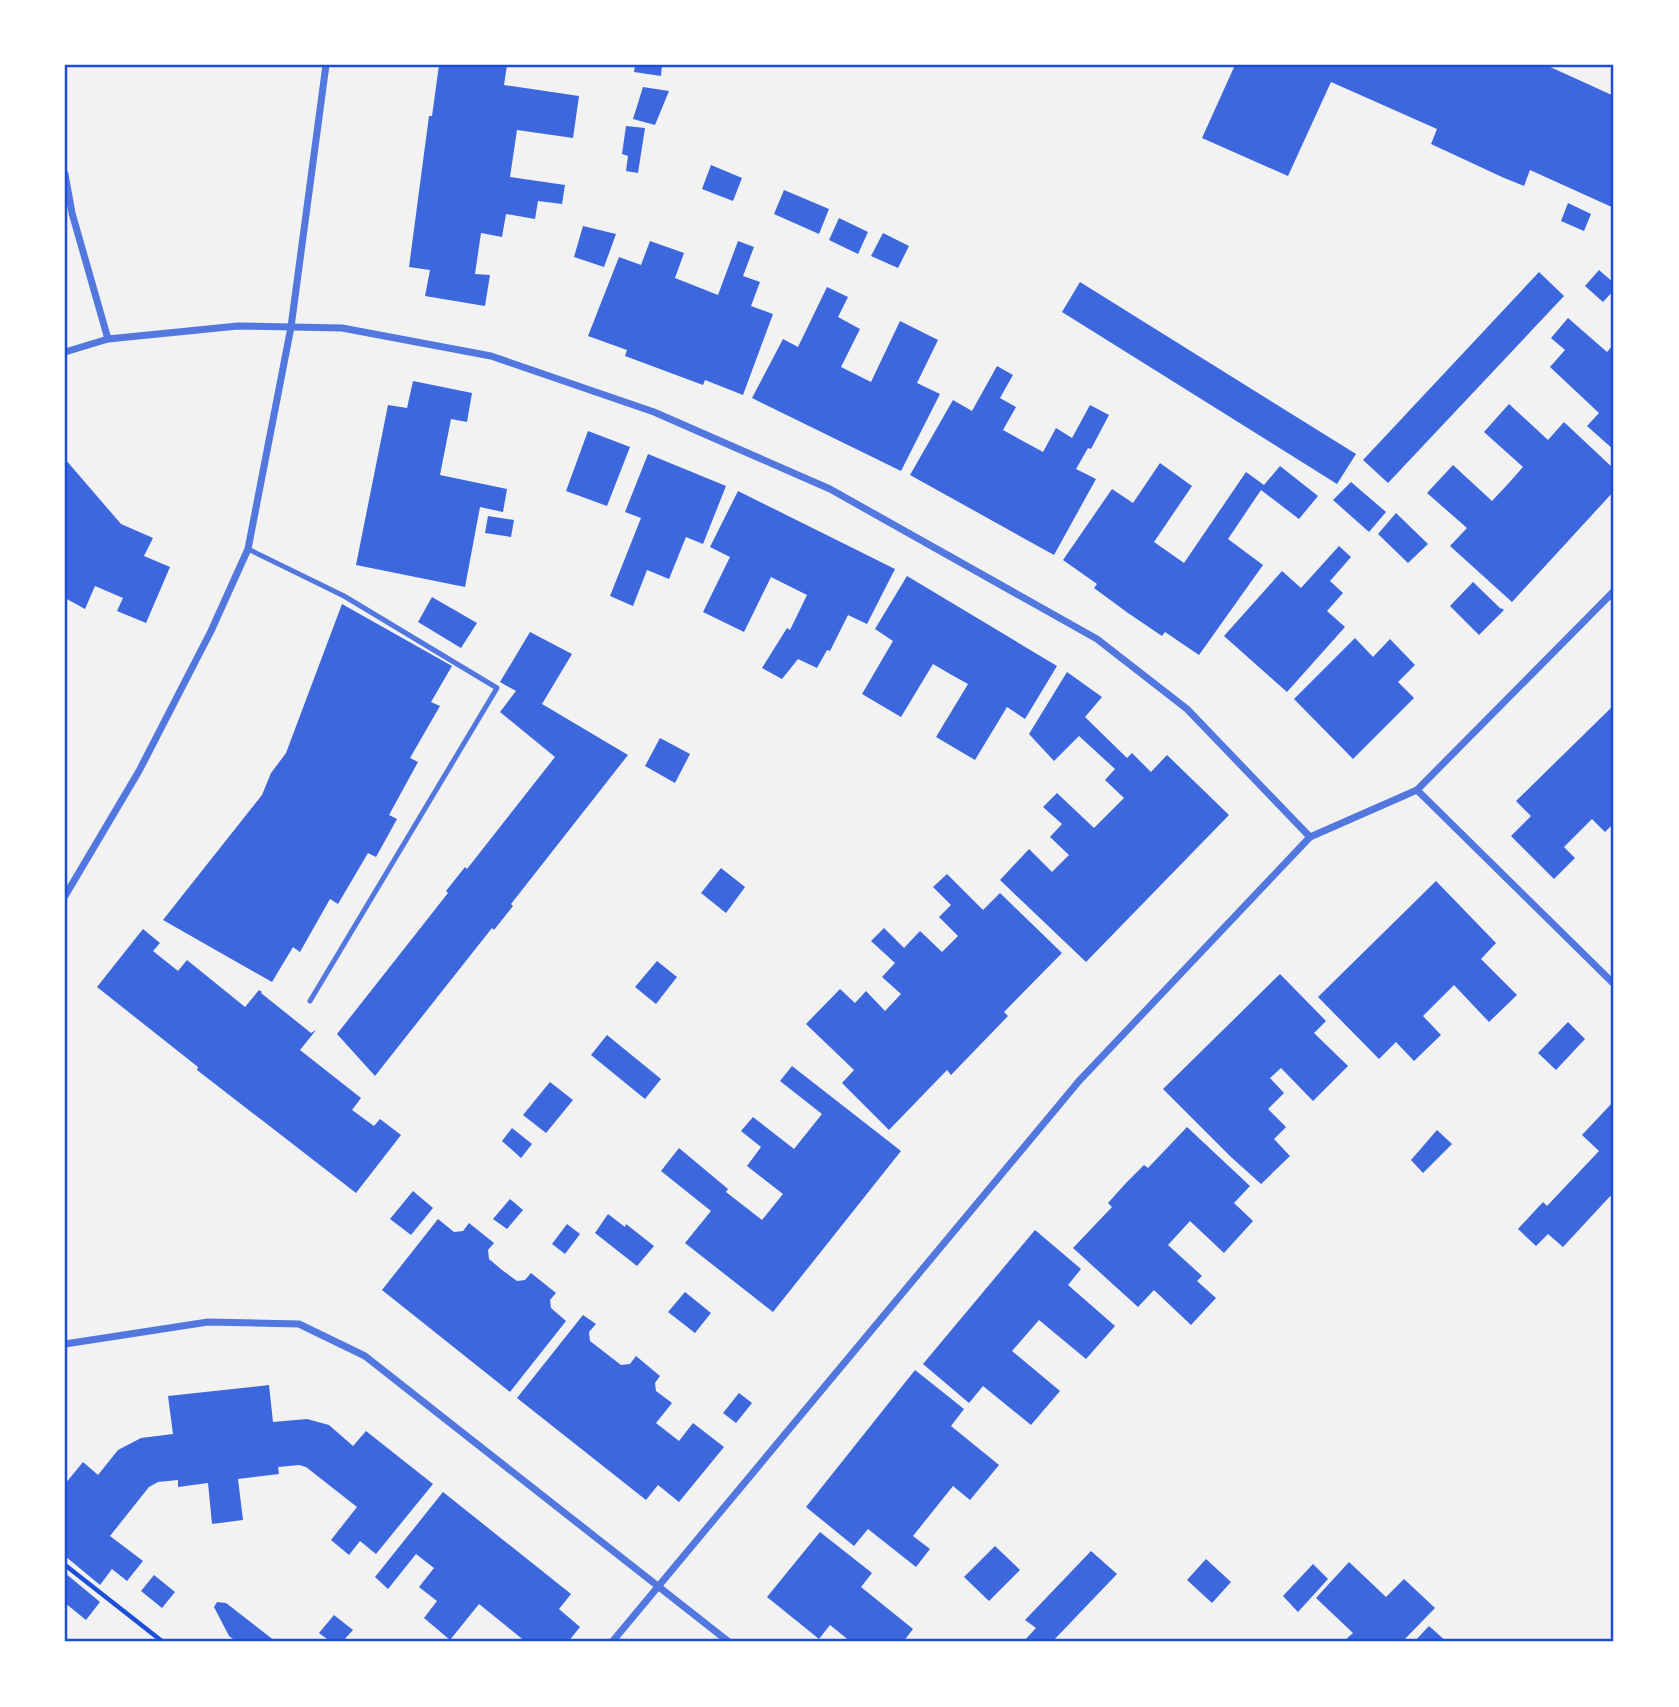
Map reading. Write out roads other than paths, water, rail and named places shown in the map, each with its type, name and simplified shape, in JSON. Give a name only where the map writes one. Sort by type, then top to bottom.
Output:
[{"type":"street","points":[[65,896],[139,771],[211,631],[248,550],[291,327],[326,65]]},
{"type":"street","points":[[65,174],[72,213],[108,339]]},
{"type":"street","points":[[65,352],[108,339],[238,326],[342,328],[491,356],[654,412],[830,489],[1097,639],[1186,709],[1310,837]]},
{"type":"street","points":[[612,1642],[1079,1081],[1310,837],[1417,790],[1614,591]]},
{"type":"street","points":[[1417,790],[1614,984]]},
{"type":"street","points":[[65,1344],[208,1322],[299,1324],[365,1356],[729,1642]]},
{"type":"lane","points":[[248,550],[344,596],[497,688],[310,1001]]}]
